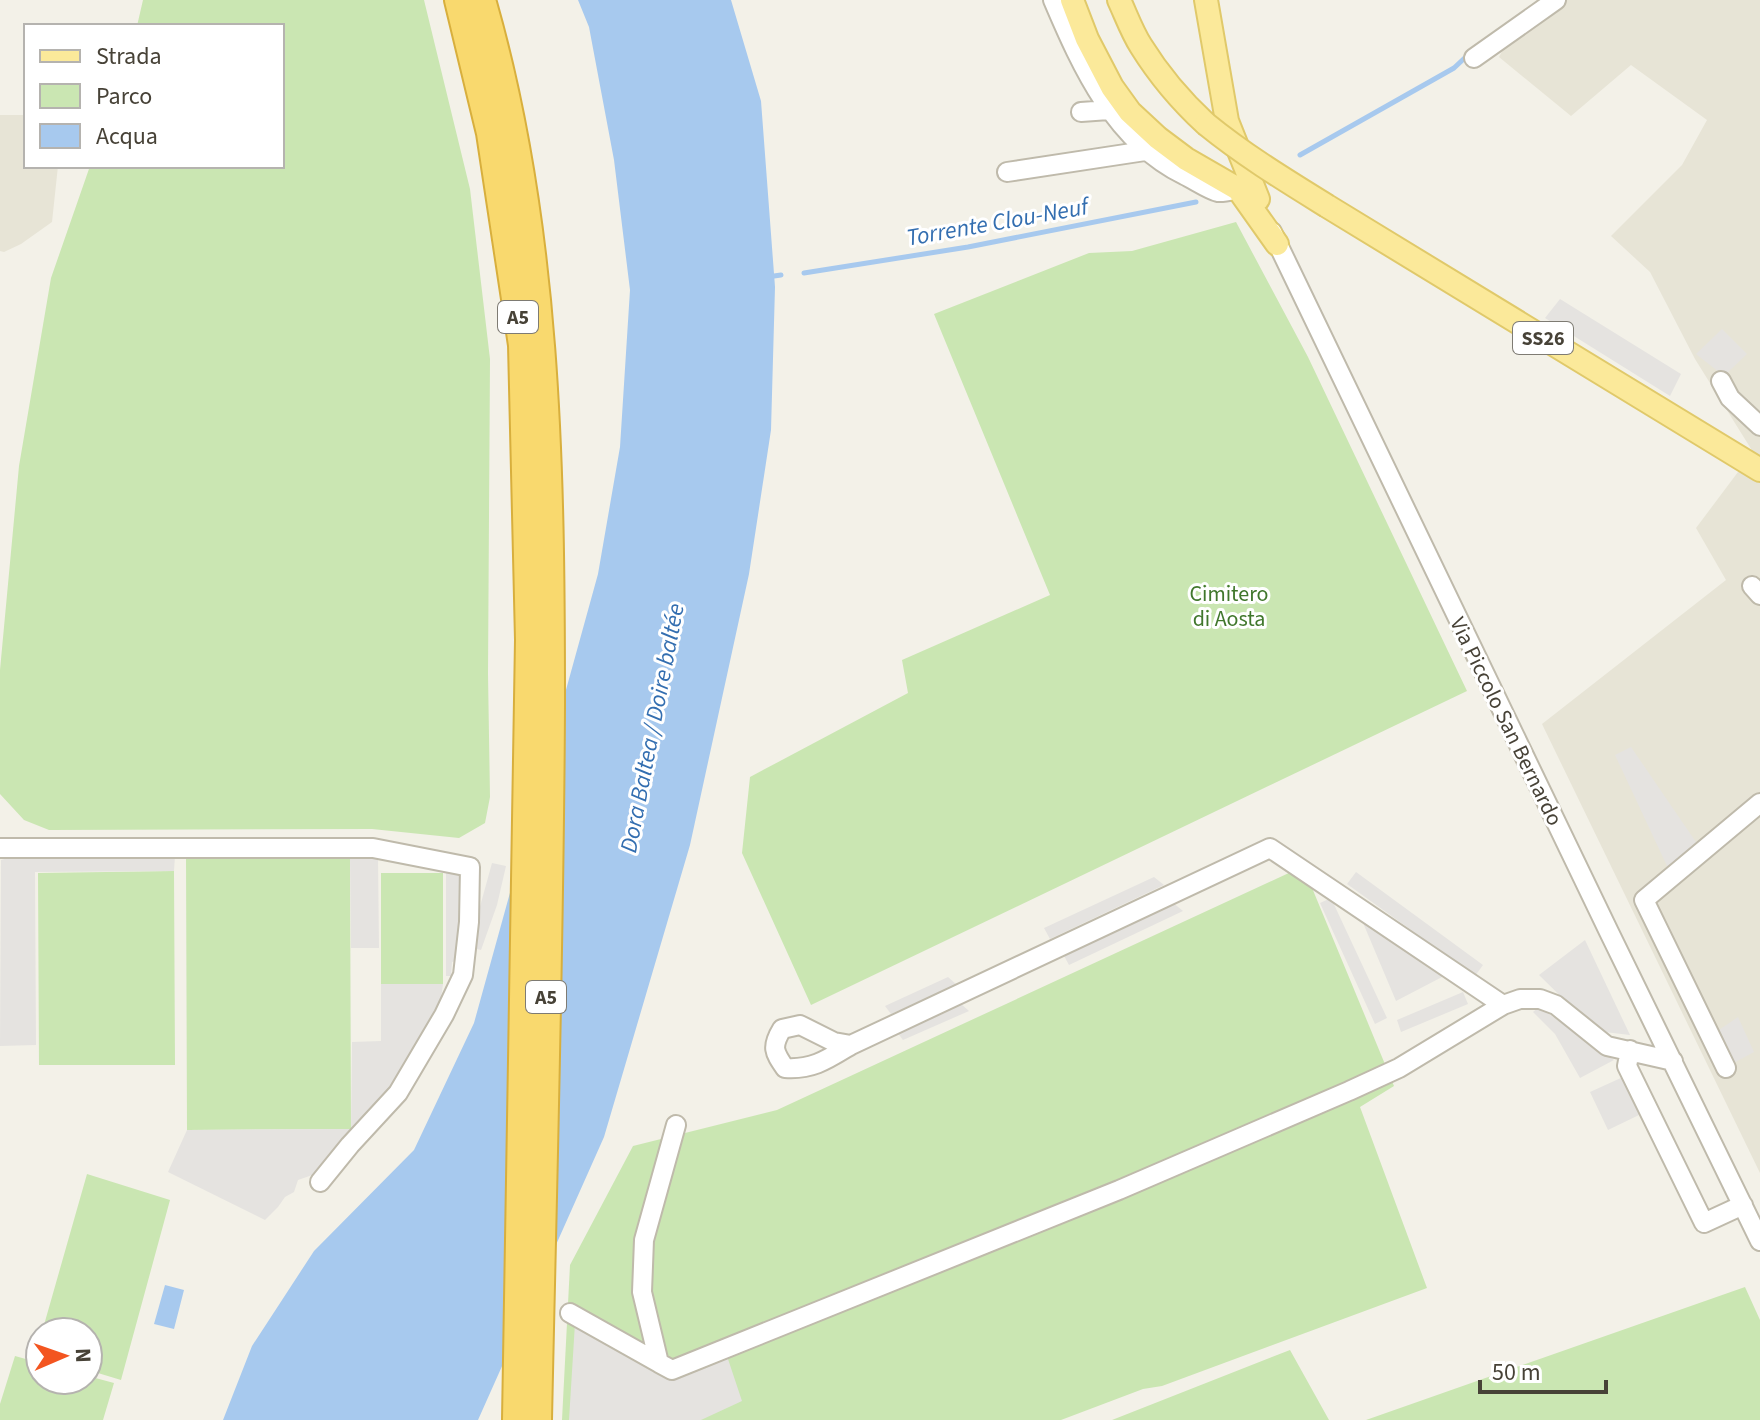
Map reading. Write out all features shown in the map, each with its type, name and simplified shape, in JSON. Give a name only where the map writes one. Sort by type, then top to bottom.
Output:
[{"type":"highway","name":"A5","points":[[458,0],[490,133],[522,345],[529,640],[516,1420]]},
{"type":"highway","name":"A5","points":[[482,0],[513,129],[530,231],[542,347],[551,575],[550,801],[538,1420]]},
{"type":"main road","points":[[1072,0],[1087,39],[1112,87],[1130,112],[1186,159],[1250,191]]},
{"type":"main road","name":"SS26","points":[[1119,0],[1140,45],[1183,102],[1206,124],[1264,167],[1758,464]]},
{"type":"main road","points":[[1206,0],[1227,121],[1250,191],[1277,244]]},
{"type":"main road","points":[[1214,174],[1227,173],[1235,168],[1241,156]]},
{"type":"street","points":[[1053,0],[1078,59],[1109,110],[1145,151],[1177,172],[1218,192],[1250,191]]},
{"type":"street","points":[[1474,58],[1556,0]]},
{"type":"street","points":[[1081,112],[1109,110]]},
{"type":"street","points":[[1007,172],[1145,151]]},
{"type":"street","name":"Via Piccolo San Bernardo","points":[[1277,244],[1760,1241]]},
{"type":"street","points":[[1721,381],[1730,398],[1760,426]]},
{"type":"street","points":[[1726,1068],[1644,900],[1760,803]]},
{"type":"street","points":[[0,848],[373,848],[470,867],[469,922],[463,975],[444,1015],[398,1093],[320,1182]]},
{"type":"street","points":[[851,1045],[1270,848],[1503,1005]]},
{"type":"street","points":[[570,1313],[672,1370],[1119,1190],[1399,1068],[1503,1005],[1520,999],[1540,999],[1556,1005],[1607,1046],[1673,1061]]},
{"type":"street","points":[[1630,1050],[1627,1066],[1704,1223],[1743,1205]]},
{"type":"street","points":[[659,1363],[642,1292],[644,1240],[676,1125]]},
{"type":"shaded area","points":[[1564,0],[1760,0],[1760,1173],[1542,724],[1726,580],[1696,528],[1753,452],[1695,359],[1650,272],[1611,236],[1682,165],[1707,120],[1631,65],[1571,116],[1499,57],[1508,40]]},
{"type":"shaded area","points":[[0,115],[24,115],[24,168],[58,168],[52,222],[21,244],[0,251]]},
{"type":"shaded area","points":[[1560,299],[1681,374],[1670,396],[1545,318]]},
{"type":"shaded area","points":[[1722,329],[1747,354],[1724,376],[1696,354]]},
{"type":"shaded area","points":[[1631,747],[1698,845],[1668,868],[1615,755]]},
{"type":"shaded area","points":[[175,855],[174,871],[35,872],[36,1045],[0,1046],[1,860],[15,856]]},
{"type":"shaded area","points":[[378,857],[379,948],[351,948],[350,858]]},
{"type":"shaded area","points":[[492,863],[506,866],[497,905],[481,950],[473,948],[478,934],[473,932]]},
{"type":"shaded area","points":[[1356,872],[1483,965],[1475,976],[1347,884]]},
{"type":"shaded area","points":[[446,873],[459,873],[458,960],[452,962],[451,976],[446,976]]},
{"type":"shaded area","points":[[1154,877],[1164,885],[1050,939],[1044,928]]},
{"type":"shaded area","points":[[1331,898],[1387,1018],[1375,1024],[1320,903]]},
{"type":"shaded area","points":[[1172,902],[1183,911],[1069,965],[1063,954]]},
{"type":"shaded area","points":[[1361,918],[1444,976],[1396,1001]]},
{"type":"shaded area","points":[[1585,940],[1630,1035],[1596,1031],[1539,975]]},
{"type":"shaded area","points":[[948,977],[957,985],[891,1014],[885,1006]]},
{"type":"shaded area","points":[[381,984],[443,984],[440,1005],[388,1091],[357,1129],[351,1130],[321,1172],[298,1180],[294,1192],[285,1197],[265,1220],[168,1172],[187,1130],[351,1129],[352,1042],[381,1041]]},
{"type":"shaded area","points":[[1463,992],[1468,1004],[1401,1032],[1397,1020]]},
{"type":"shaded area","points":[[960,1003],[969,1011],[903,1040],[897,1032]]},
{"type":"shaded area","points":[[1539,1007],[1614,1060],[1580,1078],[1555,1034],[1533,1012]]},
{"type":"shaded area","points":[[1738,1017],[1754,1052],[1730,1065],[1716,1032]]},
{"type":"shaded area","points":[[1623,1077],[1639,1115],[1608,1130],[1590,1092]]},
{"type":"shaded area","points":[[575,1323],[673,1377],[727,1356],[742,1401],[701,1420],[569,1420]]},
{"type":"green space","points":[[143,0],[424,0],[470,189],[490,359],[490,797],[485,823],[459,838],[372,829],[49,830],[24,820],[0,794],[0,670],[19,466],[51,278],[89,168],[284,168],[284,24],[137,24]]},
{"type":"green space","name":"Cimitero di Aosta","points":[[1236,222],[1308,357],[1467,691],[811,1005],[742,853],[750,777],[908,693],[902,660],[1050,595],[934,314],[1089,253],[1132,251]]},
{"type":"green space","points":[[186,857],[350,857],[351,1129],[187,1130]]},
{"type":"green space","points":[[174,871],[175,1065],[39,1065],[38,873]]},
{"type":"green space","points":[[1291,872],[1310,883],[1394,1086],[1360,1107],[1427,1288],[1061,1420],[562,1420],[570,1265],[633,1146],[777,1110]]},
{"type":"green space","points":[[381,873],[443,873],[443,984],[381,984]]},
{"type":"green space","points":[[87,1174],[170,1200],[121,1380],[104,1375],[104,1316],[47,1316]]},
{"type":"green space","points":[[1745,1287],[1760,1320],[1760,1420],[1366,1420]]},
{"type":"green space","points":[[1290,1350],[1329,1420],[1112,1420]]},
{"type":"green space","points":[[15,1356],[24,1359],[24,1396],[104,1396],[104,1380],[114,1383],[103,1420],[0,1420],[0,1404]]},
{"type":"water","name":"Dora Baltea / Doire baltée","points":[[578,0],[731,0],[761,101],[775,287],[771,430],[749,574],[690,845],[604,1137],[478,1420],[223,1420],[252,1346],[314,1251],[414,1150],[474,1023],[598,574],[620,447],[630,290],[614,160],[589,27]]},
{"type":"water","points":[[165,1285],[184,1290],[174,1329],[154,1324]]},
{"type":"waterway","name":"Torrente Clou-Neuf","points":[[1300,155],[1454,68],[1470,53]]},
{"type":"waterway","name":"Torrente Clou-Neuf","points":[[804,273],[968,247],[1196,202]]},
{"type":"waterway","name":"Torrente Clou-Neuf","points":[[774,276],[781,275]]}]
